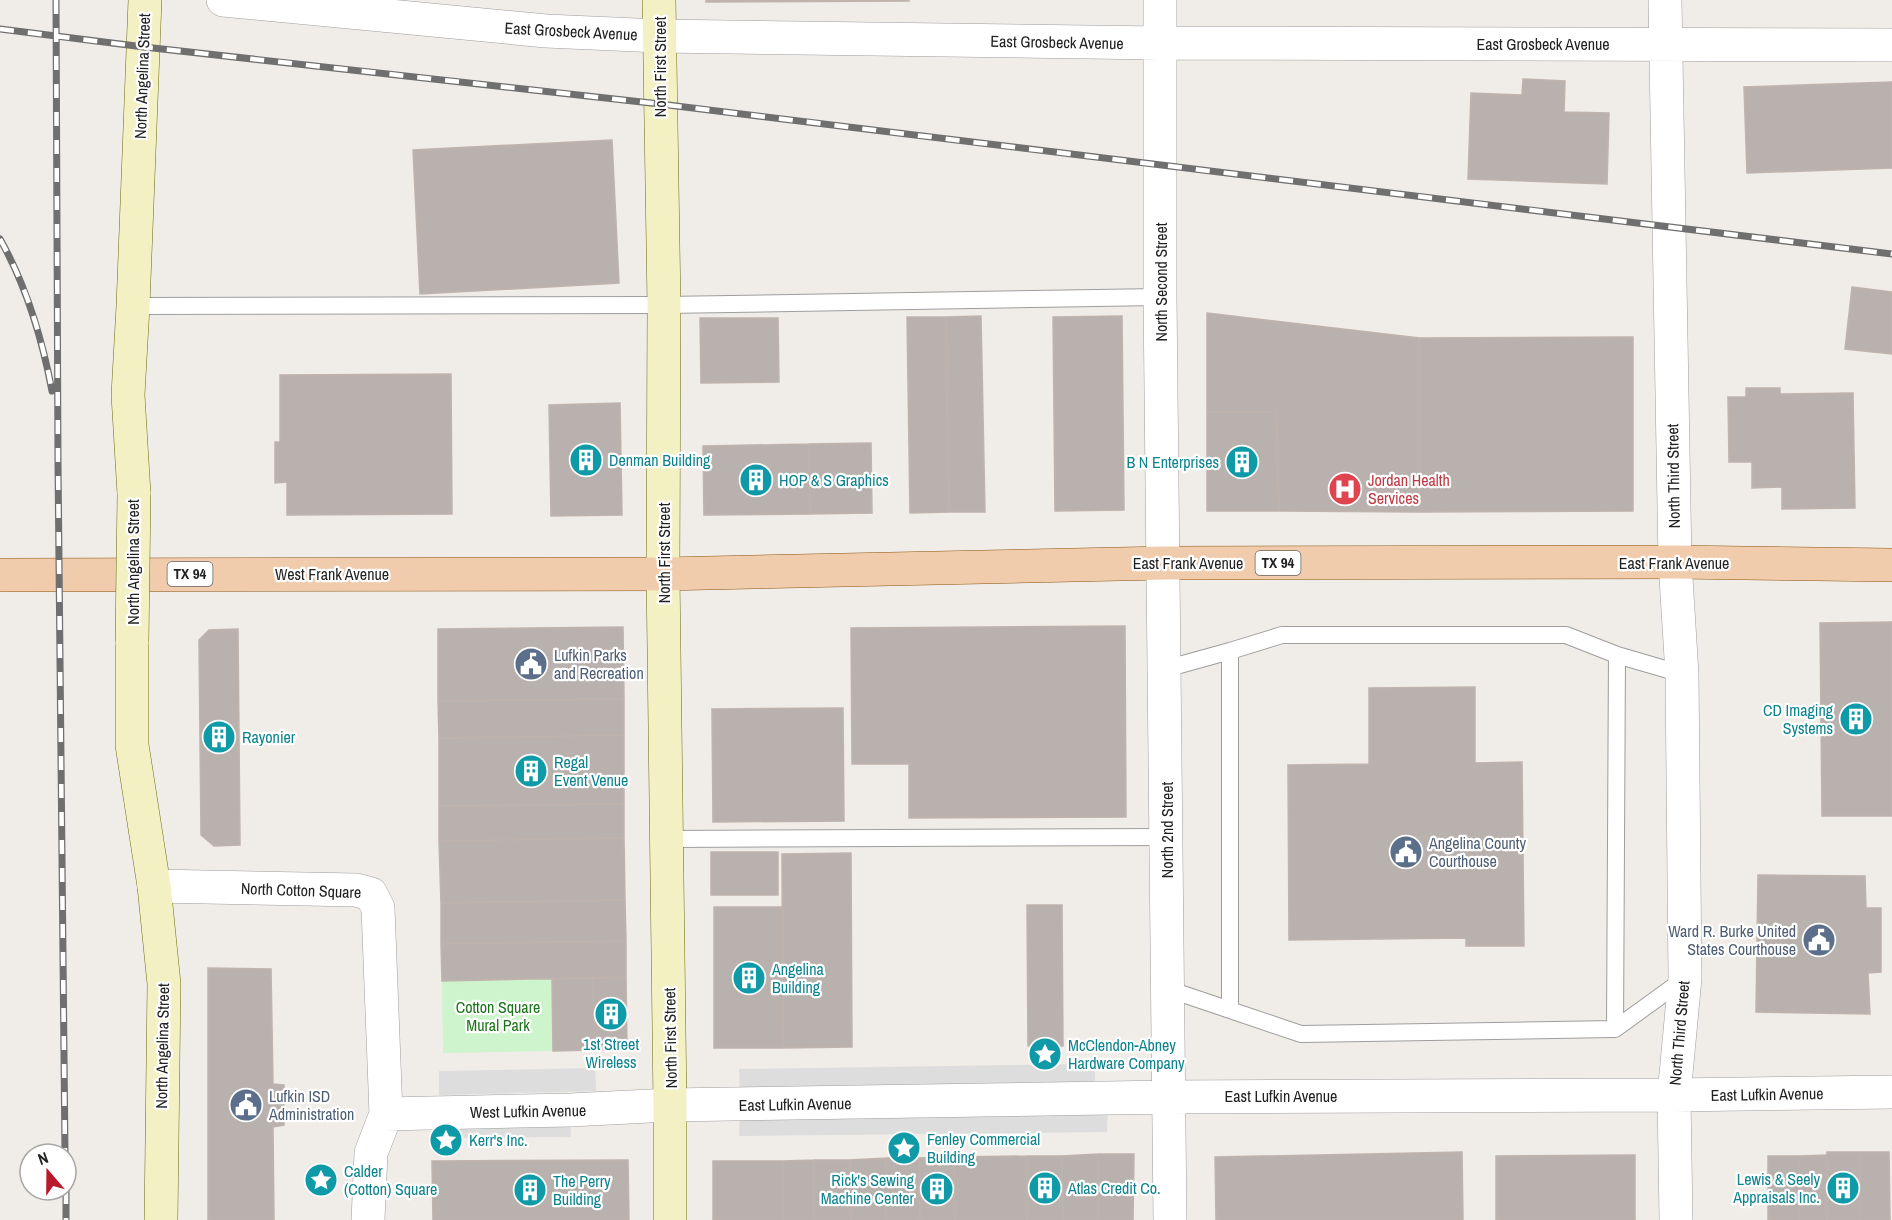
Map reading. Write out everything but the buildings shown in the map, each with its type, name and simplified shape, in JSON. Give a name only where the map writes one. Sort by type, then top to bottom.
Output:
[{"type":"main road","name":"North Angelina Street","points":[[145,0],[128,395],[134,494],[132,745],[154,886],[164,984],[161,1220]]},
{"type":"main road","name":"North First Street","points":[[659,0],[664,305],[663,574],[670,1220]]},
{"type":"main road","name":"East Frank Avenue","points":[[663,574],[1164,563],[1675,562],[1892,565]]},
{"type":"main road","name":"West Frank Avenue","points":[[0,575],[663,574]]},
{"type":"street","name":"East Grosbeck Avenue","points":[[223,0],[546,31],[659,36],[1160,43],[1892,45]]},
{"type":"street","name":"North Second Street","points":[[1160,0],[1160,297],[1164,563]]},
{"type":"street","name":"North Third Street","points":[[1665,0],[1664,45],[1675,562],[1682,675],[1685,978],[1674,1095],[1676,1220]]},
{"type":"street","name":"North 2nd Street","points":[[1164,563],[1170,1220]]},
{"type":"street","name":"North Cotton Square","points":[[154,886],[356,890],[371,894],[378,908],[386,1114]]},
{"type":"street","name":"East Lufkin Avenue","points":[[670,1105],[1168,1097],[1892,1092]]},
{"type":"street","name":"West Lufkin Avenue","points":[[386,1114],[570,1110],[670,1105]]},
{"type":"street","points":[[368,1220],[371,1153],[386,1114]]},
{"type":"lane","points":[[133,306],[664,305],[1160,297]]},
{"type":"lane","points":[[1165,669],[1282,635],[1566,635],[1617,655],[1682,675]]},
{"type":"lane","points":[[1230,651],[1230,1010]]},
{"type":"lane","points":[[1615,1029],[1617,655]]},
{"type":"lane","points":[[667,839],[1167,837]]},
{"type":"lane","points":[[1168,989],[1301,1034],[1615,1029],[1685,978]]},
{"type":"green space","name":"Cotton Square Mural Park","points":[[552,979],[553,1051],[443,1053],[442,981]]},
{"type":"shaded area","points":[[1095,1064],[1095,1088],[740,1093],[739,1069]]},
{"type":"shaded area","points":[[595,1068],[596,1091],[439,1095],[439,1071]]},
{"type":"shaded area","points":[[1108,1107],[1107,1132],[739,1136],[740,1110]]},
{"type":"shaded area","points":[[570,1110],[571,1137],[432,1138],[432,1113]]},
{"type":"railway","points":[[56,0],[65,1142]]},
{"type":"railway","points":[[0,29],[660,104],[1892,254]]},
{"type":"railway","points":[[0,239],[26,294],[52,391]]},
{"type":"railway","points":[[66,1202],[66,1220]]},
{"type":"place","name":"Denman Building","points":[[586,460]]},
{"type":"place","name":"B N Enterprises","points":[[1242,462]]},
{"type":"place","name":"HOP & S Graphics","points":[[756,480]]},
{"type":"place","name":"Jordan Health Services","points":[[1345,489]]},
{"type":"place","name":"Lufkin Parks and Recreation","points":[[531,664]]},
{"type":"place","name":"CD Imaging Systems","points":[[1856,719]]},
{"type":"place","name":"Rayonier","points":[[219,737]]},
{"type":"place","name":"Regal Event Venue","points":[[531,771]]},
{"type":"place","name":"Angelina County Courthouse","points":[[1406,852]]},
{"type":"place","name":"Ward R. Burke United States Courthouse","points":[[1819,940]]},
{"type":"place","name":"Angelina Building","points":[[749,978]]},
{"type":"place","name":"1st Street Wireless","points":[[611,1014]]},
{"type":"place","name":"McClendon-Abney Hardware Company","points":[[1045,1054]]},
{"type":"place","name":"Lufkin ISD Administration","points":[[246,1105]]},
{"type":"place","name":"Kerr's Inc.","points":[[446,1140]]},
{"type":"place","name":"Fenley Commercial Building","points":[[904,1148]]},
{"type":"place","name":"Calder (Cotton) Square","points":[[321,1180]]},
{"type":"place","name":"Atlas Credit Co.","points":[[1045,1188]]},
{"type":"place","name":"Lewis & Seely Appraisals Inc.","points":[[1843,1188]]},
{"type":"place","name":"Rick's Sewing Machine Center","points":[[937,1189]]},
{"type":"place","name":"The Perry Building","points":[[530,1190]]}]
